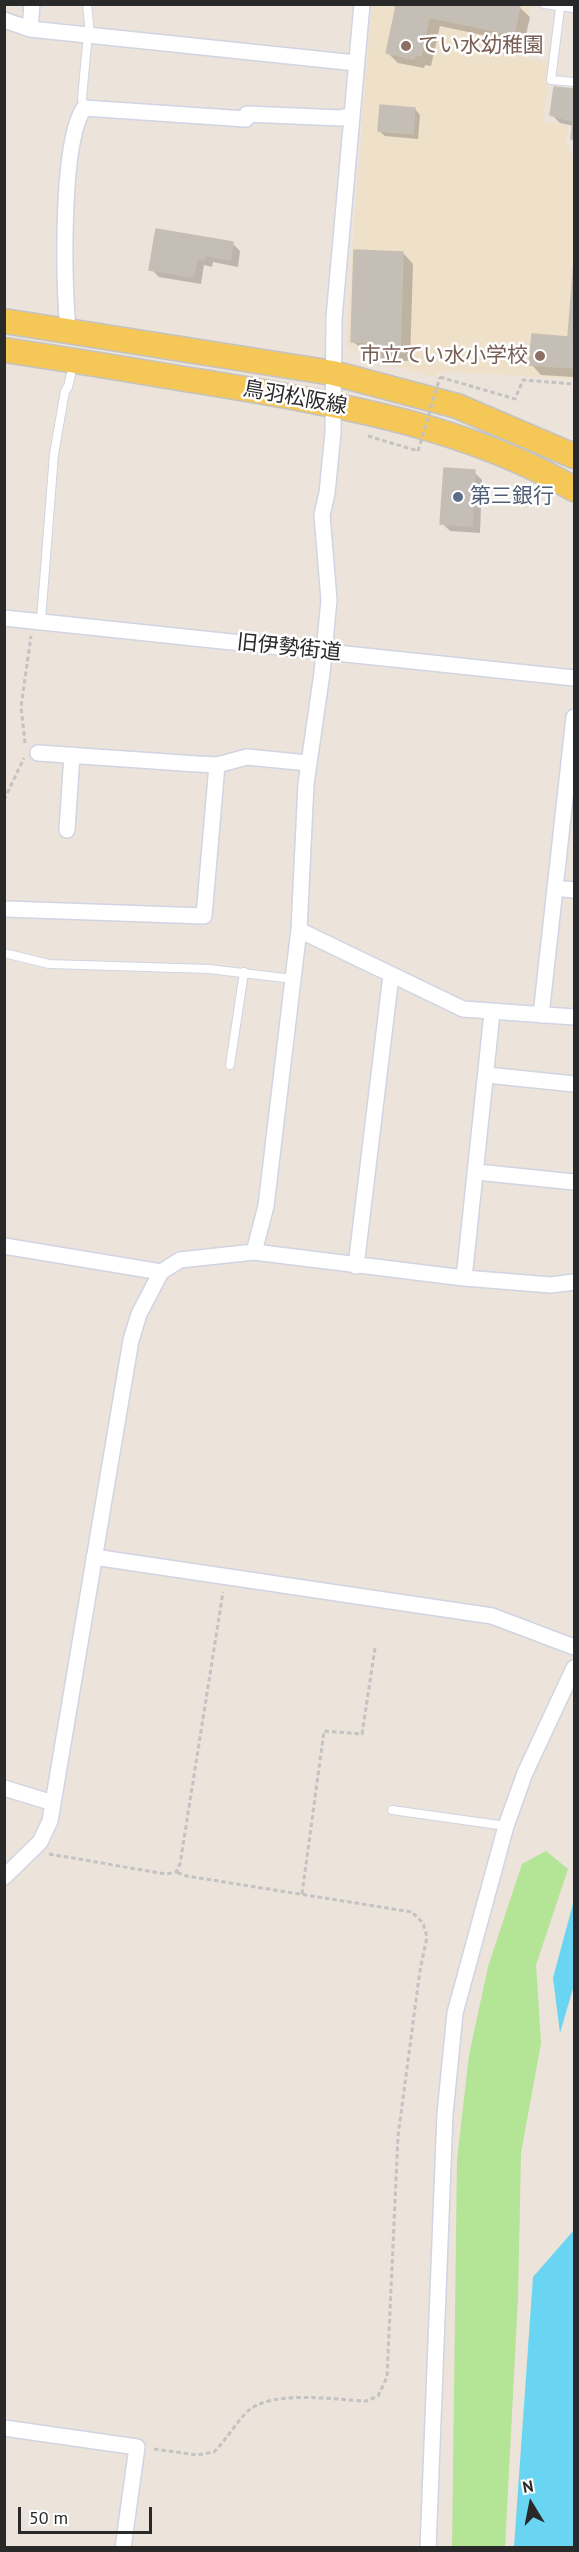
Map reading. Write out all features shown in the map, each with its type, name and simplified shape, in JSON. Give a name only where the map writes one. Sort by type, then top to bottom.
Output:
[{"type":"main road","name":"鳥羽松阪線","points":[[4,321],[333,373],[457,406],[574,456]]},
{"type":"main road","name":"鳥羽松阪線","points":[[4,350],[334,404],[404,420],[468,442],[574,489]]},
{"type":"street","points":[[30,29],[32,4]]},
{"type":"street","points":[[254,1252],[266,1206],[299,930],[308,763],[329,600],[322,515],[327,494],[334,404],[334,318],[362,4]]},
{"type":"street","points":[[4,20],[30,29],[356,63]]},
{"type":"street","points":[[68,331],[64,287],[67,206],[73,135],[84,108],[246,118],[247,114],[340,118],[352,115]]},
{"type":"street","name":"旧伊勢街道","points":[[4,618],[574,678]]},
{"type":"street","points":[[541,1015],[555,888],[571,789],[574,717]]},
{"type":"street","points":[[38,753],[217,765],[247,757],[308,763]]},
{"type":"street","points":[[67,830],[72,755]]},
{"type":"street","points":[[5,911],[204,916],[217,765]]},
{"type":"street","points":[[555,888],[574,890]]},
{"type":"street","points":[[299,930],[463,1009],[492,1013],[574,1017]]},
{"type":"street","points":[[356,1266],[391,975]]},
{"type":"street","points":[[464,1278],[488,1076],[492,1013]]},
{"type":"street","points":[[488,1076],[574,1084]]},
{"type":"street","points":[[477,1172],[574,1182]]},
{"type":"street","points":[[4,1246],[161,1272]]},
{"type":"street","points":[[4,1877],[33,1851],[46,1833],[53,1803],[131,1340],[139,1314],[161,1272],[180,1260],[254,1252],[464,1278],[551,1285],[574,1282]]},
{"type":"street","points":[[94,1557],[492,1616],[574,1647]]},
{"type":"street","points":[[428,2547],[447,2078],[455,2013],[506,1826],[525,1773],[574,1668]]},
{"type":"street","points":[[4,1788],[53,1803]]},
{"type":"street","points":[[4,2428],[137,2447],[123,2547]]},
{"type":"lane","points":[[84,108],[82,98],[89,34],[87,4]]},
{"type":"lane","points":[[544,4],[560,8],[574,8]]},
{"type":"lane","points":[[560,8],[551,80],[574,81]]},
{"type":"lane","points":[[37,620],[54,454],[65,391],[69,387],[74,361]]},
{"type":"lane","points":[[4,953],[49,964],[209,969],[293,979]]},
{"type":"lane","points":[[230,1065],[244,972]]},
{"type":"lane","points":[[392,1810],[506,1826]]},
{"type":"path","points":[[358,433],[418,451],[440,377],[515,399],[523,380],[574,384]]},
{"type":"path","points":[[4,800],[26,752],[21,707],[37,620]]},
{"type":"path","points":[[176,1872],[180,1864],[221,1595],[231,1578]]},
{"type":"path","points":[[302,1894],[324,1731],[362,1734],[375,1648]]},
{"type":"path","points":[[33,1851],[166,1874],[176,1872],[412,1912],[423,1923],[427,1937],[418,1981],[398,2136],[387,2377],[378,2396],[366,2401],[288,2398],[261,2402],[247,2412],[214,2452],[196,2455],[137,2447]]},
{"type":"shaded area","points":[[372,5],[530,5],[521,57],[551,62],[543,122],[568,125],[566,144],[574,157],[574,379],[438,371],[435,377],[364,358],[347,344],[353,238]]},
{"type":"green space","points":[[546,1851],[568,1869],[536,1965],[541,2043],[521,2153],[518,2298],[505,2547],[452,2547],[457,2160],[469,2055],[488,1967],[522,1864]]},
{"type":"water","points":[[574,1900],[574,1985],[560,2033],[553,1978]]},
{"type":"water","points":[[574,2230],[574,2547],[514,2547],[533,2277]]},
{"type":"building","points":[[393,4],[520,5],[514,35],[429,17],[421,56],[415,55],[414,59],[386,53],[396,7]]},
{"type":"building","points":[[554,87],[574,89],[574,139],[571,139],[573,121],[550,115]]},
{"type":"building","points":[[380,105],[415,108],[413,134],[378,131]]},
{"type":"building","points":[[156,229],[233,242],[230,260],[205,255],[204,259],[197,258],[193,277],[149,270]]},
{"type":"building","points":[[354,250],[403,252],[400,351],[365,350],[365,342],[351,342]]},
{"type":"building","points":[[574,261],[574,368],[529,365],[532,334],[568,337]]},
{"type":"building","name":"第三銀行","points":[[444,468],[475,470],[472,526],[440,524]]},
{"type":"place","name":"てい水幼稚園","points":[[406,46]]},
{"type":"place","name":"市立てい水小学校","points":[[540,356]]},
{"type":"place","name":"第三銀行","points":[[458,497]]}]
